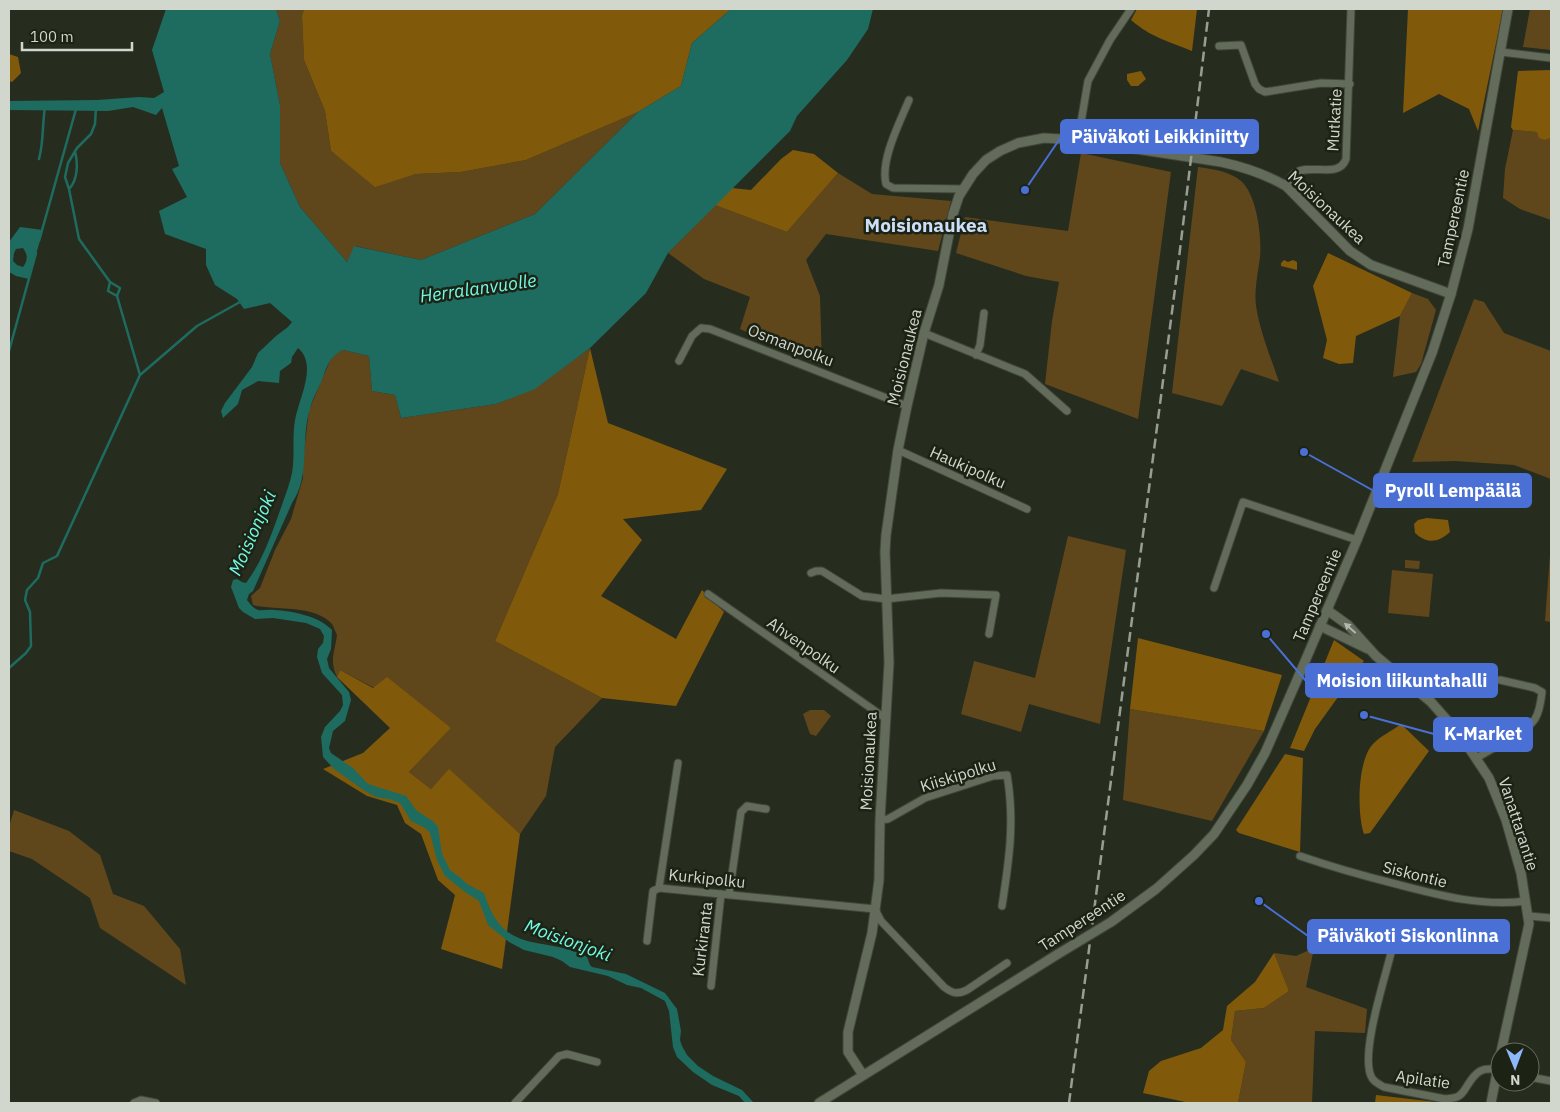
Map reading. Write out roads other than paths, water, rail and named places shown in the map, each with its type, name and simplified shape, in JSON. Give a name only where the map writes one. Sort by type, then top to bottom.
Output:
[{"type":"street","points":[[1078,140],[1088,81],[1110,40],[1131,9]]},
{"type":"street","name":"Mutkatie","points":[[1286,186],[1294,174],[1302,170],[1339,168],[1344,165],[1346,159],[1350,84],[1351,9]]},
{"type":"street","name":"Tampereentie","points":[[819,1103],[1112,922],[1156,889],[1194,855],[1214,834],[1226,817],[1265,753],[1357,540],[1432,353],[1468,229],[1508,9]]},
{"type":"street","points":[[1219,46],[1240,45],[1255,84],[1265,92],[1321,83],[1350,84]]},
{"type":"street","points":[[1501,52],[1551,58]]},
{"type":"street","points":[[909,100],[894,138],[886,166],[884,178],[886,184],[893,188],[963,189]]},
{"type":"street","name":"Moisionaukea","points":[[863,1076],[848,1052],[848,1032],[872,933],[879,880],[880,820],[889,656],[885,544],[898,450],[924,333],[939,285],[953,214],[963,189],[973,174],[986,160],[1000,151],[1018,143],[1044,138],[1078,140],[1221,162],[1242,167],[1262,174],[1286,186],[1350,251],[1371,265],[1450,294]]},
{"type":"street","points":[[976,355],[980,344],[984,313]]},
{"type":"street","name":"Osmanpolku","points":[[679,361],[692,336],[701,328],[710,329],[907,406]]},
{"type":"street","points":[[924,333],[1025,374],[1067,411]]},
{"type":"street","name":"Haukipolku","points":[[898,450],[1027,509]]},
{"type":"street","points":[[1214,588],[1243,502],[1357,540]]},
{"type":"street","points":[[811,573],[822,571],[862,596],[886,598],[941,593],[996,594],[989,634]]},
{"type":"street","name":"Ahvenpolku","points":[[708,594],[885,718]]},
{"type":"street","name":"Vanattarantie","points":[[1327,610],[1348,625],[1370,650],[1431,702],[1461,736],[1489,778],[1506,820],[1521,873],[1529,916],[1525,945],[1503,1042]]},
{"type":"street","name":"Vanattarantie","points":[[1320,626],[1370,650]]},
{"type":"street","points":[[1477,758],[1508,741],[1534,720],[1538,713],[1542,692],[1535,688],[1500,680]]},
{"type":"street","name":"Kurkipolku","points":[[678,763],[659,888],[875,909]]},
{"type":"street","name":"Kiiskipolku","points":[[880,820],[888,819],[925,798],[993,776],[1007,775],[1012,817],[1011,851],[1002,906]]},
{"type":"street","points":[[730,895],[742,812],[747,806],[766,809]]},
{"type":"street","name":"Siskontie","points":[[1300,856],[1339,869],[1445,897],[1506,903],[1526,901]]},
{"type":"street","points":[[647,941],[653,891],[659,888]]},
{"type":"street","name":"Kurkiranta","points":[[711,986],[721,894]]},
{"type":"street","points":[[875,909],[881,921],[944,987],[953,993],[961,994],[1007,963]]},
{"type":"street","points":[[1529,916],[1551,918]]},
{"type":"street","name":"Apilatie","points":[[1391,953],[1371,1034],[1369,1070],[1371,1077],[1376,1083],[1384,1087],[1445,1099],[1454,1098],[1462,1095],[1476,1074],[1486,1068],[1490,1069]]},
{"type":"street","points":[[515,1103],[559,1056],[568,1054],[597,1062]]},
{"type":"street","points":[[134,1103],[141,1100],[156,1103]]},
{"type":"water","name":"Herralanvuolle","points":[[166,9],[276,9],[280,21],[270,54],[280,105],[280,163],[300,207],[347,262],[354,246],[421,260],[535,214],[638,112],[681,86],[692,43],[731,9],[873,9],[868,29],[847,60],[797,116],[790,131],[668,253],[646,293],[590,348],[535,389],[496,404],[401,418],[395,395],[372,391],[369,356],[343,350],[334,356],[327,366],[311,405],[307,421],[303,470],[298,492],[253,591],[249,594],[247,600],[258,610],[305,615],[320,621],[332,630],[331,649],[327,659],[329,668],[349,692],[351,700],[345,721],[333,731],[329,748],[331,753],[353,768],[368,784],[406,796],[416,810],[434,822],[438,827],[442,854],[450,870],[467,884],[484,893],[492,913],[502,927],[514,936],[526,941],[571,950],[587,957],[592,967],[626,974],[665,993],[677,1009],[681,1031],[680,1040],[687,1055],[698,1066],[713,1076],[742,1090],[754,1103],[745,1103],[739,1096],[712,1085],[693,1072],[677,1057],[673,1047],[669,1011],[665,1001],[641,988],[627,985],[608,976],[570,967],[553,957],[524,950],[509,942],[488,925],[479,901],[445,876],[437,860],[430,833],[425,828],[411,821],[400,803],[376,797],[365,791],[334,769],[323,757],[321,737],[325,727],[343,705],[342,695],[322,673],[317,657],[318,649],[323,643],[324,636],[320,629],[306,623],[273,618],[255,619],[239,608],[231,587],[233,580],[237,579],[246,583],[258,564],[272,534],[291,477],[295,420],[306,382],[307,363],[304,355],[298,348],[292,357],[291,363],[280,371],[279,383],[258,381],[242,390],[238,404],[223,418],[221,411],[252,367],[258,353],[292,322],[270,303],[244,309],[237,299],[215,285],[206,265],[206,249],[165,234],[159,211],[187,197],[172,169],[179,166],[162,108],[156,115],[133,107],[108,111],[9,110],[9,101],[154,98],[164,92],[152,50]]},
{"type":"water","points":[[20,227],[43,230],[29,279],[9,272],[9,242]],"holes":[[[23,248],[27,255],[23,267],[13,261],[16,249]]]},
{"type":"waterway","points":[[39,159],[45,107]]},
{"type":"waterway","points":[[96,107],[95,124],[91,134],[77,148],[68,163],[65,177],[79,239],[110,282],[120,288],[117,296],[140,375]]},
{"type":"waterway","points":[[39,241],[76,109]]},
{"type":"waterway","points":[[69,189],[74,181],[76,171],[75,151]]},
{"type":"waterway","points":[[9,351],[36,253]]},
{"type":"waterway","points":[[110,282],[108,291],[117,296]]},
{"type":"waterway","points":[[9,668],[31,646],[30,612],[25,600],[27,590],[38,578],[43,563],[57,556],[140,375],[197,326],[240,302]]},
{"type":"railway","points":[[1069,1103],[1179,258],[1209,9]]},
{"type":"place","name":"Päiväkoti Leikkiniitty","points":[[1025,190]]},
{"type":"place","name":"Pyroll Lempäälä","points":[[1304,452]]},
{"type":"place","name":"Moision liikuntahalli","points":[[1266,634]]},
{"type":"place","name":"K-Market","points":[[1364,715]]},
{"type":"place","name":"Päiväkoti Siskonlinna","points":[[1259,901]]},
{"type":"district","name":"Moisionaukea","points":[[926,225]]},
{"type":"water label","name":"Moisionjoki","points":[[252,533]]},
{"type":"water label","name":"Moisionjoki","points":[[568,940]]}]
